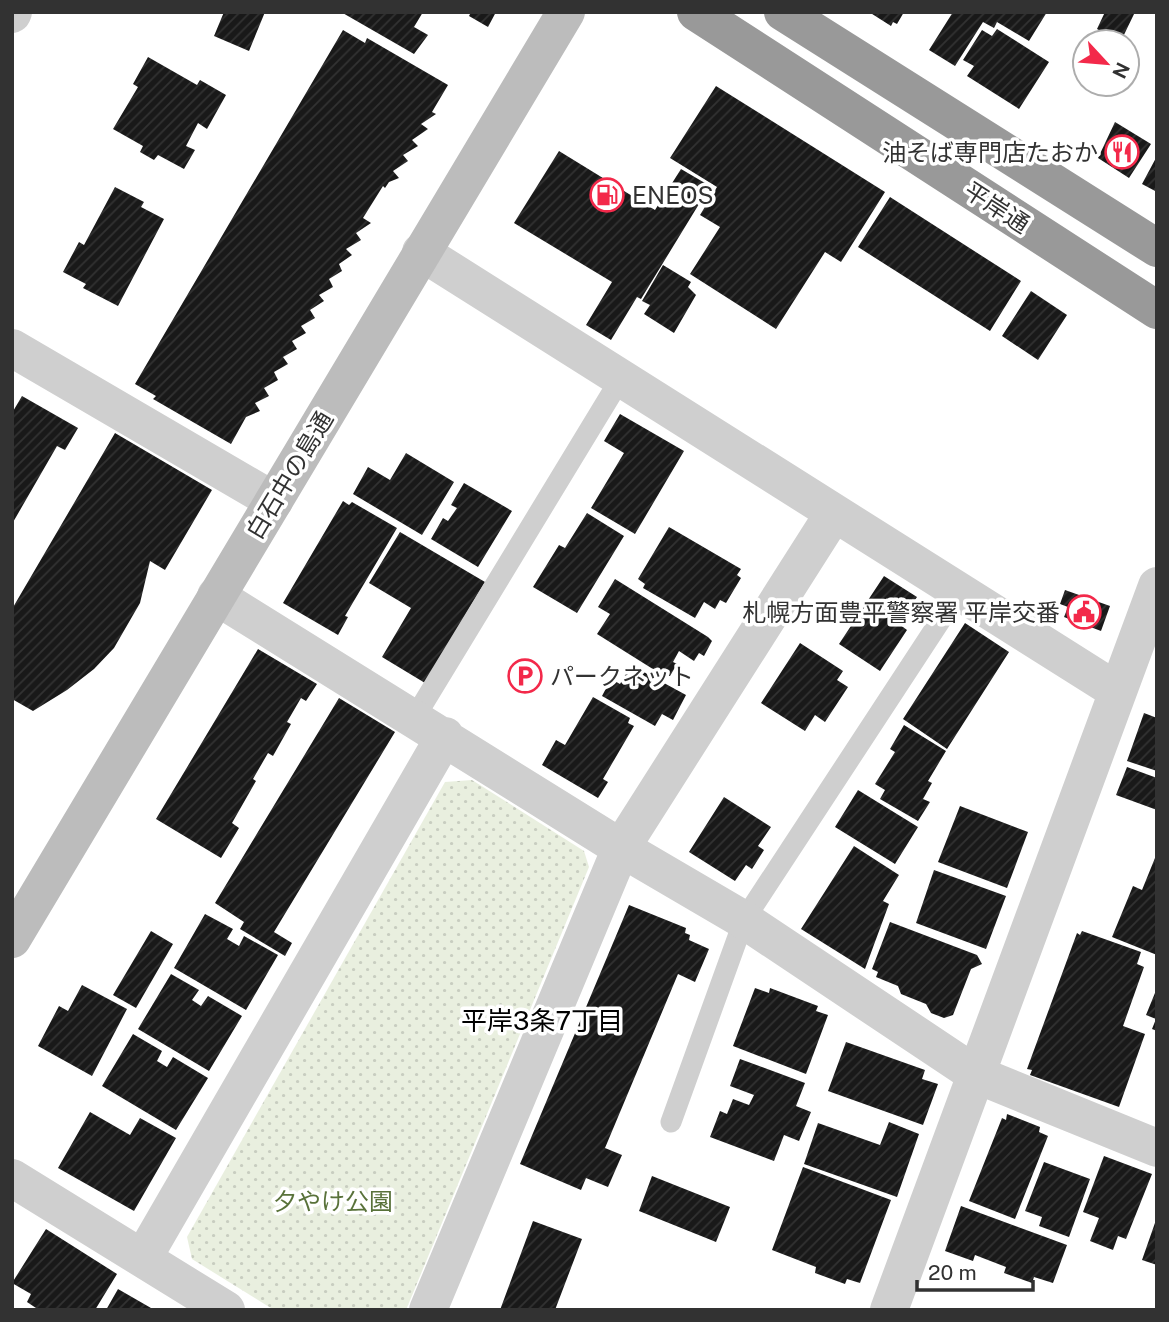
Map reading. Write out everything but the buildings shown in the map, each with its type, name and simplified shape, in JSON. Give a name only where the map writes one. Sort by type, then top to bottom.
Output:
[{"type":"highway","name":"平岸通","points":[[696,12],[1157,310]]},
{"type":"highway","name":"平岸通","points":[[783,12],[1157,248]]},
{"type":"street","name":"白石中の島通","points":[[13,937],[566,12]]},
{"type":"street","points":[[421,253],[1117,691]]},
{"type":"street","points":[[12,348],[274,501]]},
{"type":"street","points":[[428,1310],[621,848],[835,513]]},
{"type":"street","points":[[889,1310],[1157,586]]},
{"type":"street","points":[[216,596],[430,726],[621,848],[744,920],[975,1074],[1157,1148]]},
{"type":"street","points":[[142,1258],[430,726]]},
{"type":"street","points":[[12,1178],[142,1258],[183,1299],[226,1310]]},
{"type":"lane","points":[[430,726],[621,378]]},
{"type":"lane","points":[[671,1122],[744,920],[959,592]]},
{"type":"green space","name":"夕やけ公園","points":[[472,780],[584,851],[589,867],[406,1310],[274,1310],[192,1259],[187,1237],[445,782]]},
{"type":"place","name":"油そば専門店たおか","points":[[1122,152]]},
{"type":"place","name":"ENEOS","points":[[607,195]]},
{"type":"place","name":"札幌方面豊平警察署 平岸交番","points":[[1084,612]]},
{"type":"place","name":"パークネット","points":[[525,676]]},
{"type":"district","name":"平岸3条7丁目","points":[[542,1020]]}]
